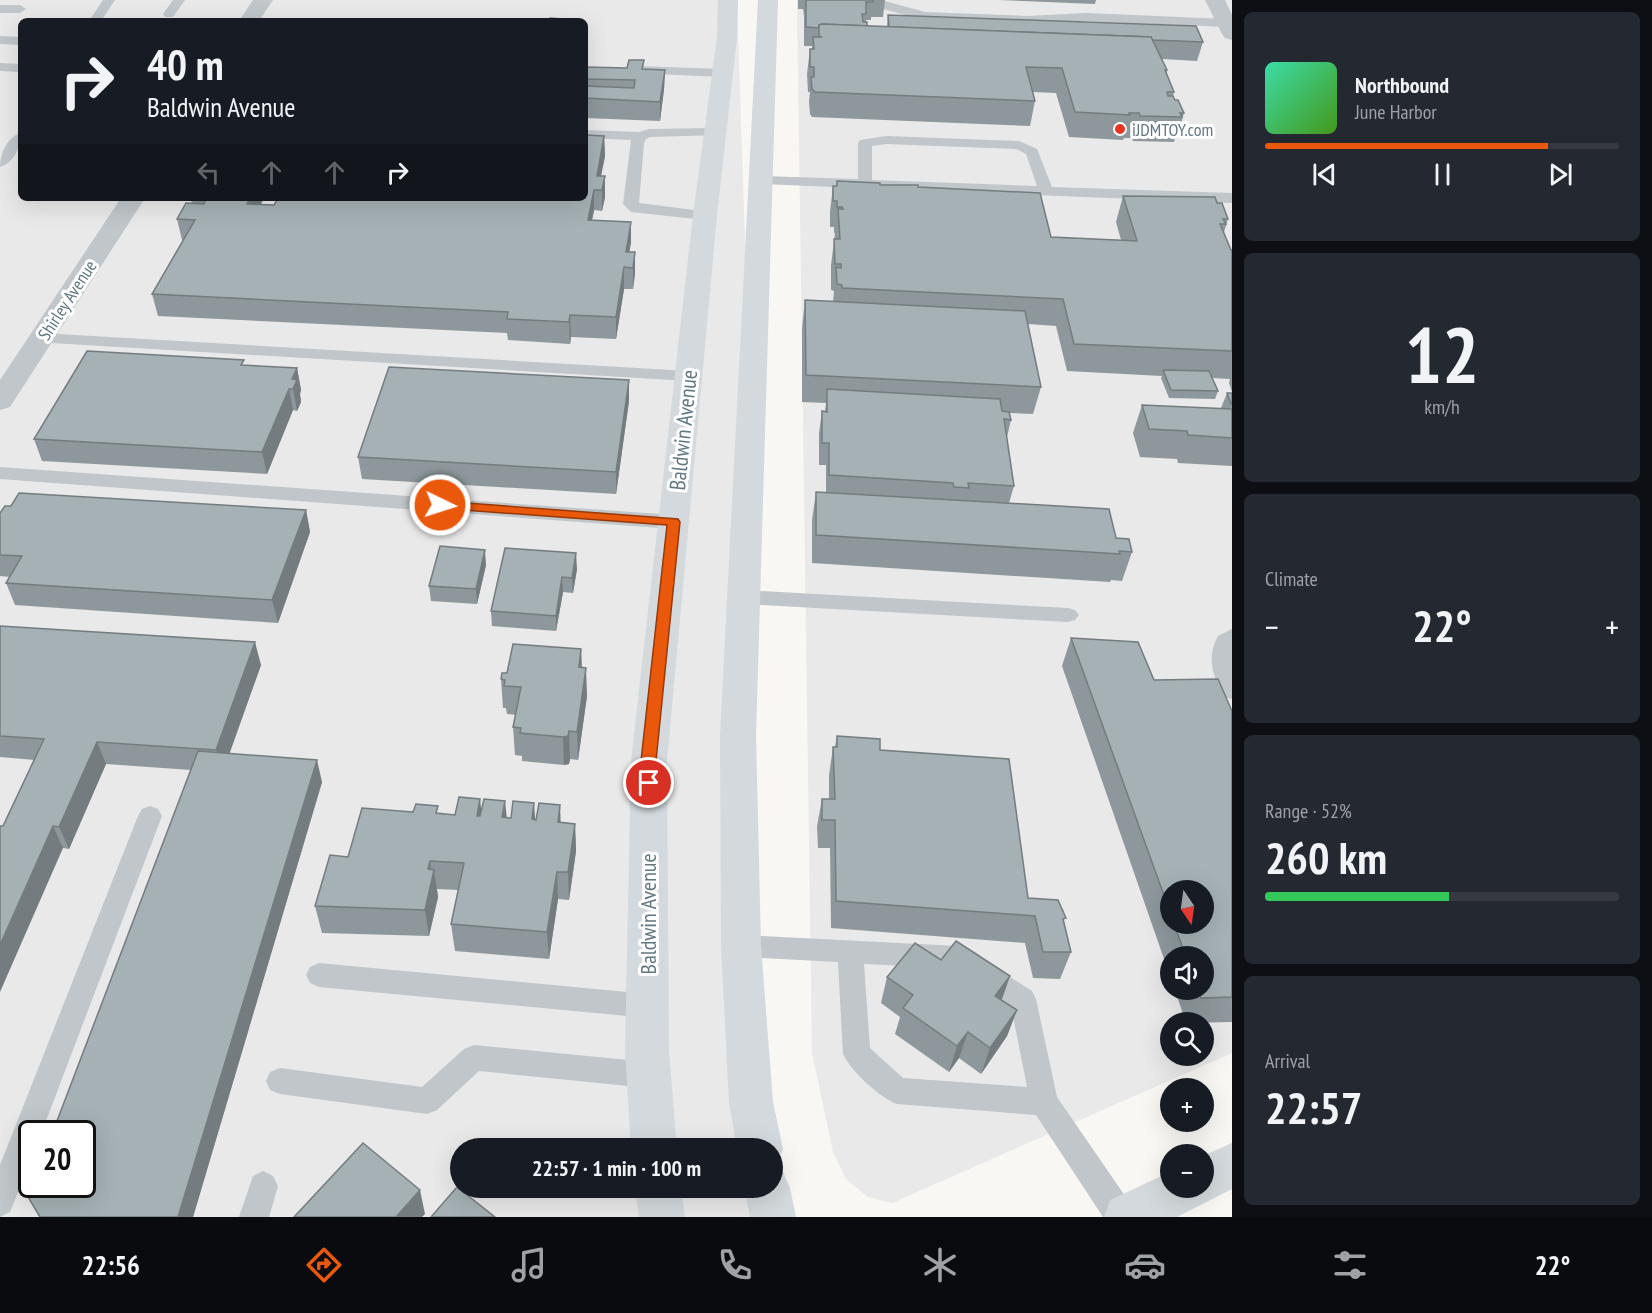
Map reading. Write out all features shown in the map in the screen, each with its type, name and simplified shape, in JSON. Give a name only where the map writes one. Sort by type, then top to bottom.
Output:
[{"type":"main road","name":"Baldwin Avenue","points":[[653,1138],[648,1006],[649,761],[705,215],[723,73],[728,0]]},
{"type":"main road","points":[[758,1138],[751,1102],[741,946],[738,735],[768,0]]},
{"type":"main road","points":[[659,1198],[662,1217]]},
{"type":"main road","points":[[769,1198],[773,1217]]},
{"type":"main road","points":[[1128,1217],[1166,1198]]},
{"type":"street","points":[[251,18],[263,0]]},
{"type":"street","name":"Shirley Avenue","points":[[0,401],[131,201]]},
{"type":"lane","points":[[97,18],[109,0]]},
{"type":"lane","points":[[169,14],[179,0]]},
{"type":"lane","points":[[865,0],[924,16],[1028,20],[1086,17],[1226,18]]},
{"type":"lane","points":[[0,9],[20,9]]},
{"type":"lane","points":[[0,40],[18,41]]},
{"type":"lane","points":[[0,67],[18,68]]},
{"type":"lane","points":[[624,70],[723,73]]},
{"type":"lane","points":[[588,134],[640,136],[663,131],[715,132]]},
{"type":"lane","points":[[640,136],[637,143],[631,204],[636,209],[644,211],[705,215]]},
{"type":"lane","points":[[865,184],[865,143],[886,140],[1019,145],[1032,152],[1046,191]]},
{"type":"lane","points":[[0,163],[18,141]]},
{"type":"lane","points":[[760,180],[1232,198]]},
{"type":"lane","points":[[41,338],[688,376]]},
{"type":"lane","points":[[0,472],[674,522]]},
{"type":"lane","points":[[742,597],[1068,615]]},
{"type":"lane","points":[[1232,637],[1228,638],[1221,649],[1222,664],[1232,690]]},
{"type":"lane","points":[[0,1202],[150,816]]},
{"type":"lane","points":[[741,946],[957,957],[1023,999],[1044,1102],[1121,1217]]},
{"type":"lane","points":[[850,951],[857,1054],[897,1091],[1044,1102]]},
{"type":"lane","points":[[319,975],[648,1006]]},
{"type":"lane","points":[[280,1081],[427,1101],[474,1058],[649,1075]]},
{"type":"lane","points":[[255,1217],[263,1186]]},
{"type":"shaded area","points":[[0,0],[737,0],[750,393],[760,1138],[450,1138],[450,1198],[770,1198],[773,1217],[0,1217]]},
{"type":"shaded area","points":[[797,0],[1232,0],[1232,1053],[1214,1061],[1214,1012],[1160,1012],[1160,1066],[1203,1066],[1175,1078],[1160,1078],[1160,1085],[892,1203],[868,1197],[846,1179],[833,1152],[812,1053]]},
{"type":"building","points":[[806,0],[873,0],[873,2],[866,2],[866,14],[862,14],[863,22],[867,22],[867,26],[822,24],[819,28],[806,27]]},
{"type":"building","points":[[888,15],[1196,26],[1203,42],[1152,40],[1151,37],[889,27]]},
{"type":"building","points":[[819,25],[1151,37],[1167,70],[1165,70],[1174,92],[1167,92],[1168,96],[1173,96],[1175,100],[1178,100],[1184,113],[1180,113],[1182,117],[1140,116],[1139,113],[1129,113],[1130,115],[1075,112],[1062,68],[1026,67],[1035,101],[815,92],[812,89],[811,77],[814,77],[814,67],[810,67],[810,49],[814,49],[813,37],[822,37],[819,36]]},
{"type":"building","points":[[629,60],[644,60],[642,69],[665,70],[660,102],[588,98],[588,86],[634,88],[635,80],[588,79],[588,67],[627,68]]},
{"type":"building","points":[[588,135],[604,136],[597,176],[605,176],[602,190],[594,190],[588,220],[631,222],[626,252],[635,252],[633,268],[624,267],[616,317],[570,315],[569,322],[507,319],[508,312],[152,294],[195,220],[177,219],[186,203],[248,201],[247,204],[274,205],[276,201],[588,201]]},
{"type":"building","points":[[837,181],[1040,193],[1051,237],[1137,241],[1123,196],[1215,197],[1217,203],[1222,203],[1228,219],[1223,219],[1226,224],[1220,224],[1232,250],[1232,351],[1074,344],[1063,299],[842,288],[842,285],[837,284],[836,267],[841,268],[841,264],[835,264],[834,239],[840,239],[838,209],[843,209],[837,207],[837,201],[833,201],[833,186],[837,186]]},
{"type":"building","points":[[805,300],[1025,311],[1041,387],[806,375]]},
{"type":"building","points":[[87,351],[244,360],[241,365],[297,368],[292,379],[297,380],[293,389],[289,389],[262,452],[34,439]]},
{"type":"building","points":[[389,367],[629,380],[616,472],[358,457]]},
{"type":"building","points":[[1163,370],[1209,371],[1218,391],[1171,390]]},
{"type":"building","points":[[827,389],[1000,399],[1002,411],[1009,412],[1011,420],[1004,419],[1014,486],[968,483],[969,488],[954,487],[953,483],[829,475],[829,443],[822,443],[822,411],[827,412]]},
{"type":"building","points":[[1227,393],[1232,393],[1232,404],[1231,404]]},
{"type":"building","points":[[1142,405],[1232,409],[1232,438],[1188,435],[1187,431],[1149,429]]},
{"type":"building","points":[[816,492],[1109,509],[1116,538],[1129,539],[1132,552],[1119,551],[1120,554],[816,535]]},
{"type":"building","points":[[19,493],[306,510],[272,600],[6,583],[22,556],[0,555],[0,513],[5,506],[11,506]]},
{"type":"building","points":[[440,546],[485,550],[476,589],[429,586]]},
{"type":"building","points":[[505,548],[576,553],[572,578],[562,577],[556,616],[491,611]]},
{"type":"building","points":[[0,626],[255,642],[216,750],[97,742],[59,827],[53,826],[0,945],[0,826],[3,826],[44,739],[0,736]]},
{"type":"building","points":[[1071,638],[1138,642],[1154,680],[1218,679],[1232,711],[1232,997],[1214,998],[1214,946],[1182,946],[1178,934],[1214,934],[1214,880],[1160,880],[1160,884]]},
{"type":"building","points":[[513,644],[581,649],[579,667],[586,668],[577,732],[569,731],[568,736],[563,737],[520,733],[521,728],[513,727],[521,687],[504,686],[505,680],[501,679],[502,673],[507,673]]},
{"type":"building","points":[[837,736],[880,739],[880,750],[1009,759],[1028,898],[1058,900],[1066,918],[1063,919],[1071,952],[1043,952],[1035,916],[836,901],[835,820],[822,820],[822,799],[835,799],[833,747],[837,747]]},
{"type":"building","points":[[198,751],[317,760],[178,1217],[40,1217],[29,1198],[96,1198],[96,1120],[57,1120]]},
{"type":"building","points":[[459,797],[480,799],[477,816],[480,816],[484,799],[505,801],[502,817],[511,818],[513,801],[534,803],[532,819],[536,820],[539,803],[560,805],[558,822],[575,824],[568,872],[557,872],[547,932],[451,924],[464,863],[430,861],[428,869],[434,870],[425,910],[315,906],[330,855],[348,857],[362,808],[413,812],[416,804],[438,806],[436,813],[455,815]]},
{"type":"building","points":[[956,941],[1010,976],[995,996],[1017,1010],[990,1048],[968,1032],[957,1046],[903,1008],[913,995],[887,977],[915,943],[941,960]]},
{"type":"building","points":[[363,1143],[420,1190],[396,1217],[294,1217]]},
{"type":"building","points":[[450,1195],[450,1198],[471,1198],[495,1217],[431,1217]]},
{"type":"place","name":"iJDMTOY.com","points":[[1120,129]]},
{"type":"route","points":[[440,505],[674,522],[649,761],[649,783]]}]
